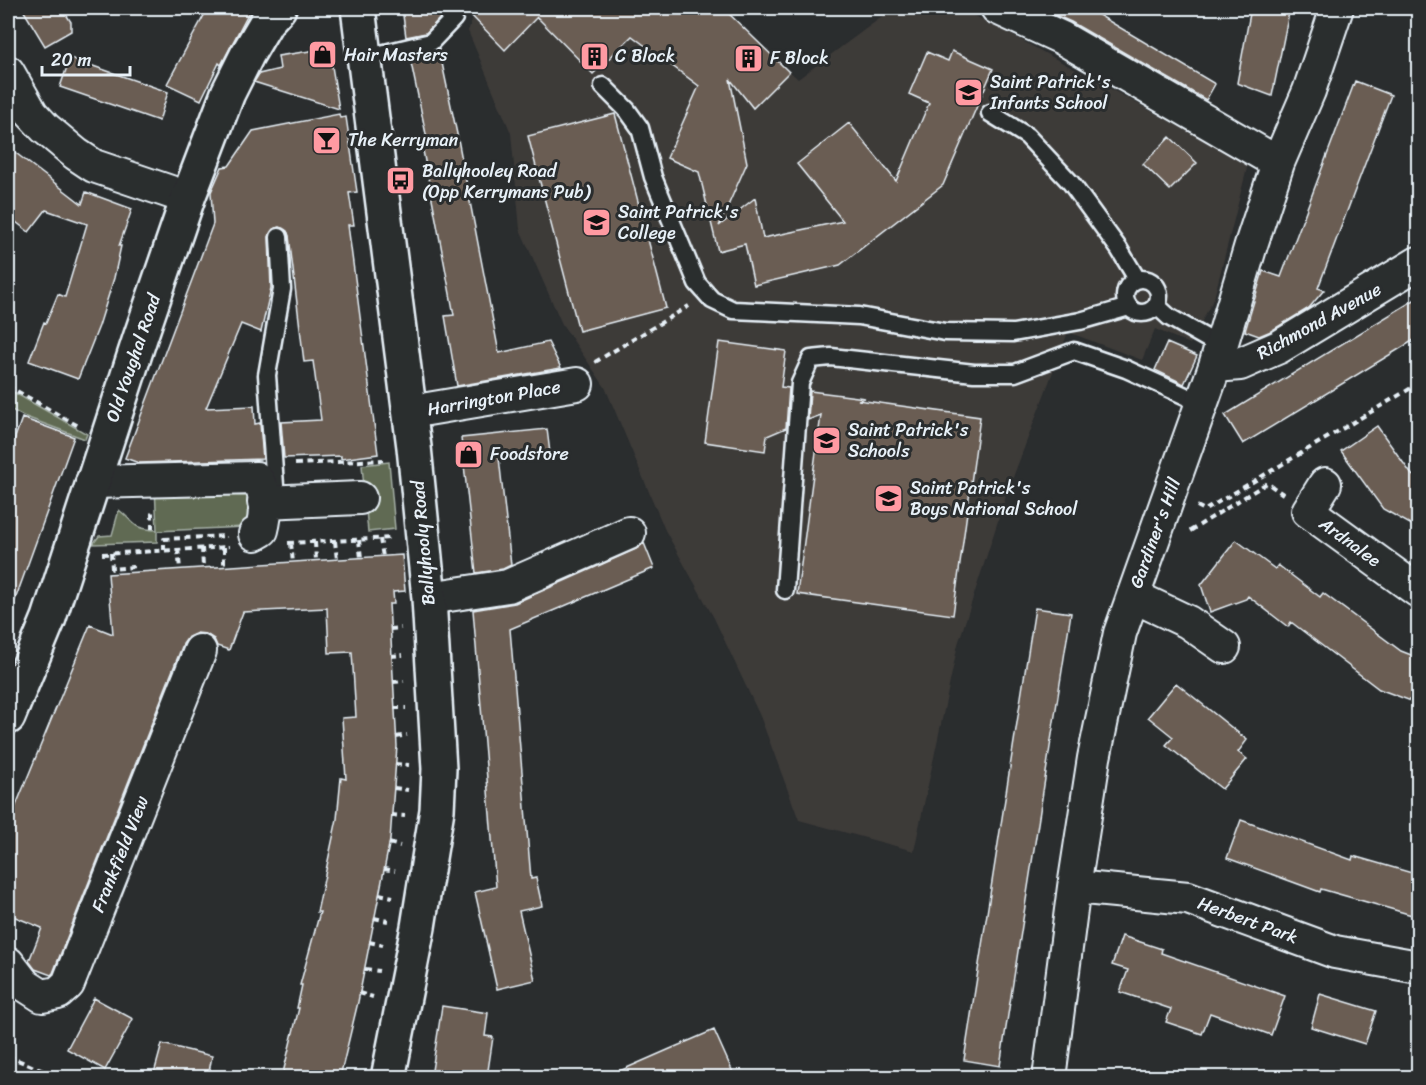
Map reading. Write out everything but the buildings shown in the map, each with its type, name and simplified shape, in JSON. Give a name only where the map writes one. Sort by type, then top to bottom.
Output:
[{"type":"main road","name":"Old Youghal Road","points":[[8,717],[49,618],[105,441],[188,198],[228,93],[267,21],[279,8]]},
{"type":"main road","name":"Ballyhooly Road","points":[[357,8],[410,412],[429,598],[439,769],[437,810],[418,927],[388,1077]]},
{"type":"street","points":[[997,8],[1062,38],[1278,163]]},
{"type":"street","name":"Gardiner's Hill","points":[[1049,1077],[1074,888],[1097,747],[1120,633],[1202,403],[1278,163],[1308,91],[1337,8]]},
{"type":"street","points":[[8,72],[32,114],[76,154],[94,166],[188,198]]},
{"type":"street","name":"Richmond Avenue","points":[[1217,356],[1240,364],[1279,347],[1419,263]]},
{"type":"street","name":"Harrington Place","points":[[410,412],[577,384]]},
{"type":"street","points":[[92,482],[256,478],[270,502],[262,530],[255,534]]},
{"type":"street","name":"Ardnalee","points":[[1325,484],[1308,511],[1419,591]]},
{"type":"street","points":[[270,502],[360,498]]},
{"type":"street","points":[[429,598],[508,586],[628,533]]},
{"type":"street","points":[[1132,596],[1188,622],[1224,647]]},
{"type":"street","name":"Frankfield View","points":[[8,963],[25,986],[42,996],[58,993],[68,984],[200,651]]},
{"type":"street","name":"Herbert Park","points":[[1074,888],[1188,898],[1335,952],[1419,968]]},
{"type":"lane","points":[[364,58],[431,42],[454,18],[453,8]]},
{"type":"lane","points":[[603,86],[627,110],[640,128],[653,177],[697,283],[712,300],[733,310],[859,316],[945,332],[1013,333],[1080,321],[1129,307]]},
{"type":"lane","points":[[990,113],[1027,136],[1071,183],[1119,249],[1137,279]]},
{"type":"lane","points":[[270,502],[274,465],[267,375],[282,289],[279,237]]},
{"type":"lane","points":[[1137,279],[1153,282],[1159,290],[1160,299],[1152,311],[1139,314],[1125,302],[1128,286],[1137,279]]},
{"type":"lane","points":[[1157,306],[1217,356]]},
{"type":"lane","points":[[784,590],[800,384],[811,359],[831,357],[974,373],[1015,373],[1074,351],[1126,369],[1202,403]]},
{"type":"path","points":[[577,384],[597,360],[707,295]]},
{"type":"path","points":[[1170,492],[1205,510],[1419,384]]},
{"type":"path","points":[[8,386],[105,441]]},
{"type":"path","points":[[274,465],[387,460]]},
{"type":"path","points":[[1158,526],[1185,534],[1267,483],[1308,511]]},
{"type":"path","points":[[164,550],[164,539],[255,534]]},
{"type":"path","points":[[361,558],[361,539],[400,538]]},
{"type":"path","points":[[380,539],[383,557]]},
{"type":"path","points":[[335,541],[337,560]]},
{"type":"path","points":[[315,542],[316,561]]},
{"type":"path","points":[[291,543],[292,563]]},
{"type":"path","points":[[224,547],[224,566]]},
{"type":"path","points":[[202,548],[203,567]]},
{"type":"path","points":[[178,549],[180,568]]},
{"type":"path","points":[[111,553],[112,569],[132,567],[132,572]]},
{"type":"path","points":[[8,1056],[60,1077]]},
{"type":"path","points":[[218,1077],[220,1069]]},
{"type":"shaded area","name":"Saint Patrick's Schools","points":[[484,8],[719,8],[798,79],[894,8],[955,8],[986,21],[1248,164],[1214,298],[1190,344],[1155,329],[1142,360],[1068,332],[1007,493],[958,644],[914,851],[799,820],[760,716],[714,618],[665,530],[605,387],[562,324],[520,229],[511,133],[468,31],[473,18]]},
{"type":"green space","points":[[8,389],[87,434],[85,439],[23,416],[8,408]]},
{"type":"green space","points":[[389,462],[395,529],[368,532],[362,465]]},
{"type":"green space","points":[[247,485],[254,521],[245,527],[157,531],[157,542],[93,544],[99,536],[112,535],[119,510],[138,527],[157,530],[155,487]]},
{"type":"place","name":"Hair Masters","points":[[323,55]]},
{"type":"place","name":"C Block","points":[[594,56]]},
{"type":"place","name":"F Block","points":[[749,58]]},
{"type":"place","name":"Saint Patrick's Infants School","points":[[969,92]]},
{"type":"place","name":"The Kerryman","points":[[327,140]]},
{"type":"place","name":"Ballyhooley Road (Opp Kerrymans Pub)","points":[[401,181]]},
{"type":"place","name":"Saint Patrick's College","points":[[597,222]]},
{"type":"place","name":"Saint Patrick's Schools","points":[[827,440]]},
{"type":"place","name":"Foodstore","points":[[469,454]]},
{"type":"place","name":"Saint Patrick's Boys National School","points":[[889,498]]}]
